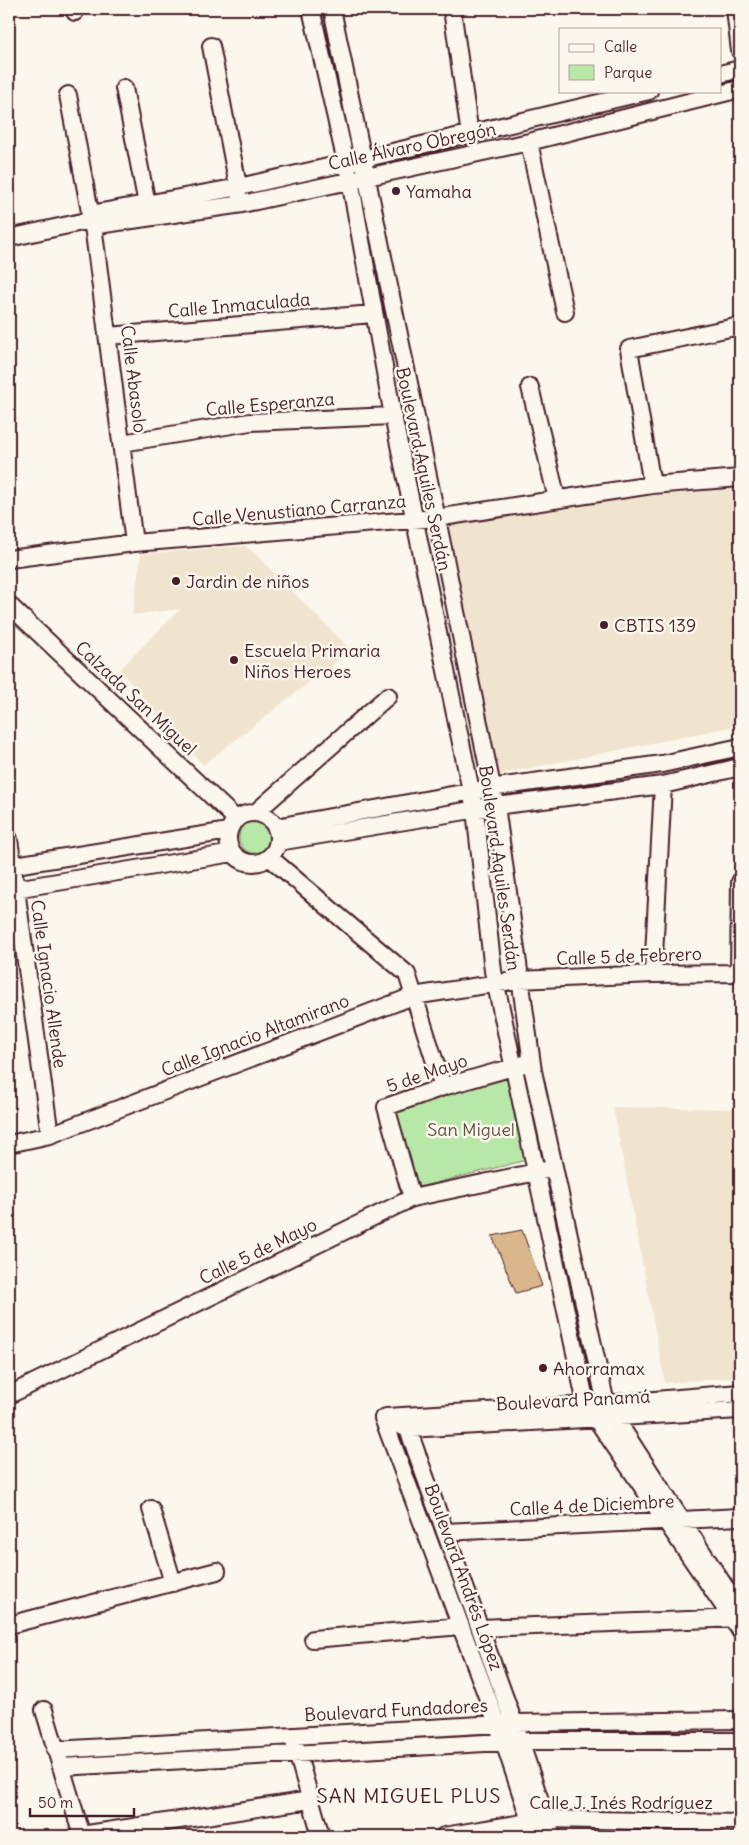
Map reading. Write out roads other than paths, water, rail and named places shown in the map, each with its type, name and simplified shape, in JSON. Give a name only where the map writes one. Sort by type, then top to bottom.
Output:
[{"type":"street","name":"Boulevard Aquiles Serdán","points":[[311,9],[350,180],[392,416],[475,810],[496,982],[586,1404],[666,1521],[738,1619]]},
{"type":"street","name":"Boulevard Aquiles Serdán","points":[[332,9],[490,788],[496,806],[532,1062],[606,1404],[684,1521],[738,1619]]},
{"type":"street","points":[[452,9],[470,135]]},
{"type":"street","points":[[735,9],[740,51]]},
{"type":"street","points":[[210,46],[242,204]]},
{"type":"street","points":[[722,74],[740,69]]},
{"type":"street","points":[[124,88],[147,204]]},
{"type":"street","name":"Calle Álvaro Obregón","points":[[91,220],[98,225],[242,204],[529,142],[740,89]]},
{"type":"street","name":"Calle Álvaro Obregón","points":[[9,238],[91,220],[96,213],[239,186],[346,163],[645,92]]},
{"type":"street","name":"Calle Abasolo","points":[[68,95],[91,220],[108,336],[134,543]]},
{"type":"street","points":[[529,142],[566,312]]},
{"type":"street","name":"Calle Inmaculada","points":[[108,336],[373,314]]},
{"type":"street","points":[[652,485],[629,349],[740,326]]},
{"type":"street","points":[[530,387],[557,500]]},
{"type":"street","name":"Calle Esperanza","points":[[122,443],[250,422],[392,416]]},
{"type":"street","name":"Calle Venustiano Carranza","points":[[9,559],[134,543],[436,518],[652,485],[740,478]]},
{"type":"street","name":"Calzada San Miguel","points":[[9,605],[233,825]]},
{"type":"street","points":[[255,813],[388,696]]},
{"type":"street","points":[[277,835],[490,788],[662,764],[740,747]]},
{"type":"street","points":[[277,835],[664,785],[740,767]]},
{"type":"street","points":[[653,974],[664,785]]},
{"type":"street","points":[[255,813],[263,815],[277,835],[270,857],[261,862],[250,863],[241,860],[233,853],[228,839],[233,825],[245,814],[255,813]]},
{"type":"street","points":[[11,865],[233,825]]},
{"type":"street","name":"Calle Ignacio Allende","points":[[9,839],[12,890],[50,1135]]},
{"type":"street","points":[[12,890],[233,853]]},
{"type":"street","points":[[270,857],[407,974],[443,1087]]},
{"type":"street","points":[[739,973],[740,882]]},
{"type":"street","name":"Calle 5 de Febrero","points":[[519,980],[653,974],[739,973]]},
{"type":"street","name":"Calle Ignacio Altamirano","points":[[9,1144],[50,1135],[413,996],[519,980]]},
{"type":"street","name":"5 de Mayo","points":[[412,1198],[386,1107],[443,1087],[532,1062]]},
{"type":"street","name":"Calle 5 de Mayo","points":[[9,1395],[412,1198],[554,1167]]},
{"type":"street","name":"Boulevard Panamá","points":[[383,1418],[606,1404],[740,1393]]},
{"type":"street","name":"Boulevard Panamá","points":[[408,1429],[740,1410]]},
{"type":"street","points":[[383,1418],[408,1429]]},
{"type":"street","name":"Boulevard Andrés López","points":[[383,1418],[504,1742],[538,1820],[552,1836]]},
{"type":"street","name":"Boulevard Andrés López","points":[[408,1429],[520,1741],[538,1820],[535,1836]]},
{"type":"street","points":[[151,1509],[172,1583]]},
{"type":"street","name":"Calle 4 de Diciembre","points":[[445,1532],[740,1517]]},
{"type":"street","points":[[9,1625],[217,1571]]},
{"type":"street","points":[[480,1628],[738,1619]]},
{"type":"street","points":[[313,1638],[461,1626]]},
{"type":"street","points":[[44,1710],[82,1835],[310,1800]]},
{"type":"street","name":"Boulevard Fundadores","points":[[55,1750],[514,1723],[740,1720]]},
{"type":"street","points":[[292,1736],[321,1836]]},
{"type":"street","points":[[61,1767],[520,1741],[740,1741]]},
{"type":"street","name":"Calle J. Inés Rodríguez","points":[[444,1836],[538,1820],[740,1823]]},
{"type":"place","name":"Yamaha","points":[[396,191]]},
{"type":"place","name":"Jardin de niños","points":[[176,581]]},
{"type":"place","name":"CBTIS 139","points":[[604,625]]},
{"type":"place","name":"Escuela Primaria Niños Heroes","points":[[234,660]]},
{"type":"place","name":"Ahorramax","points":[[543,1368]]},
{"type":"district","name":"SAN MIGUEL PLUS","points":[[409,1795]]},
{"type":"park label","name":"San Miguel","points":[[471,1129]]}]
